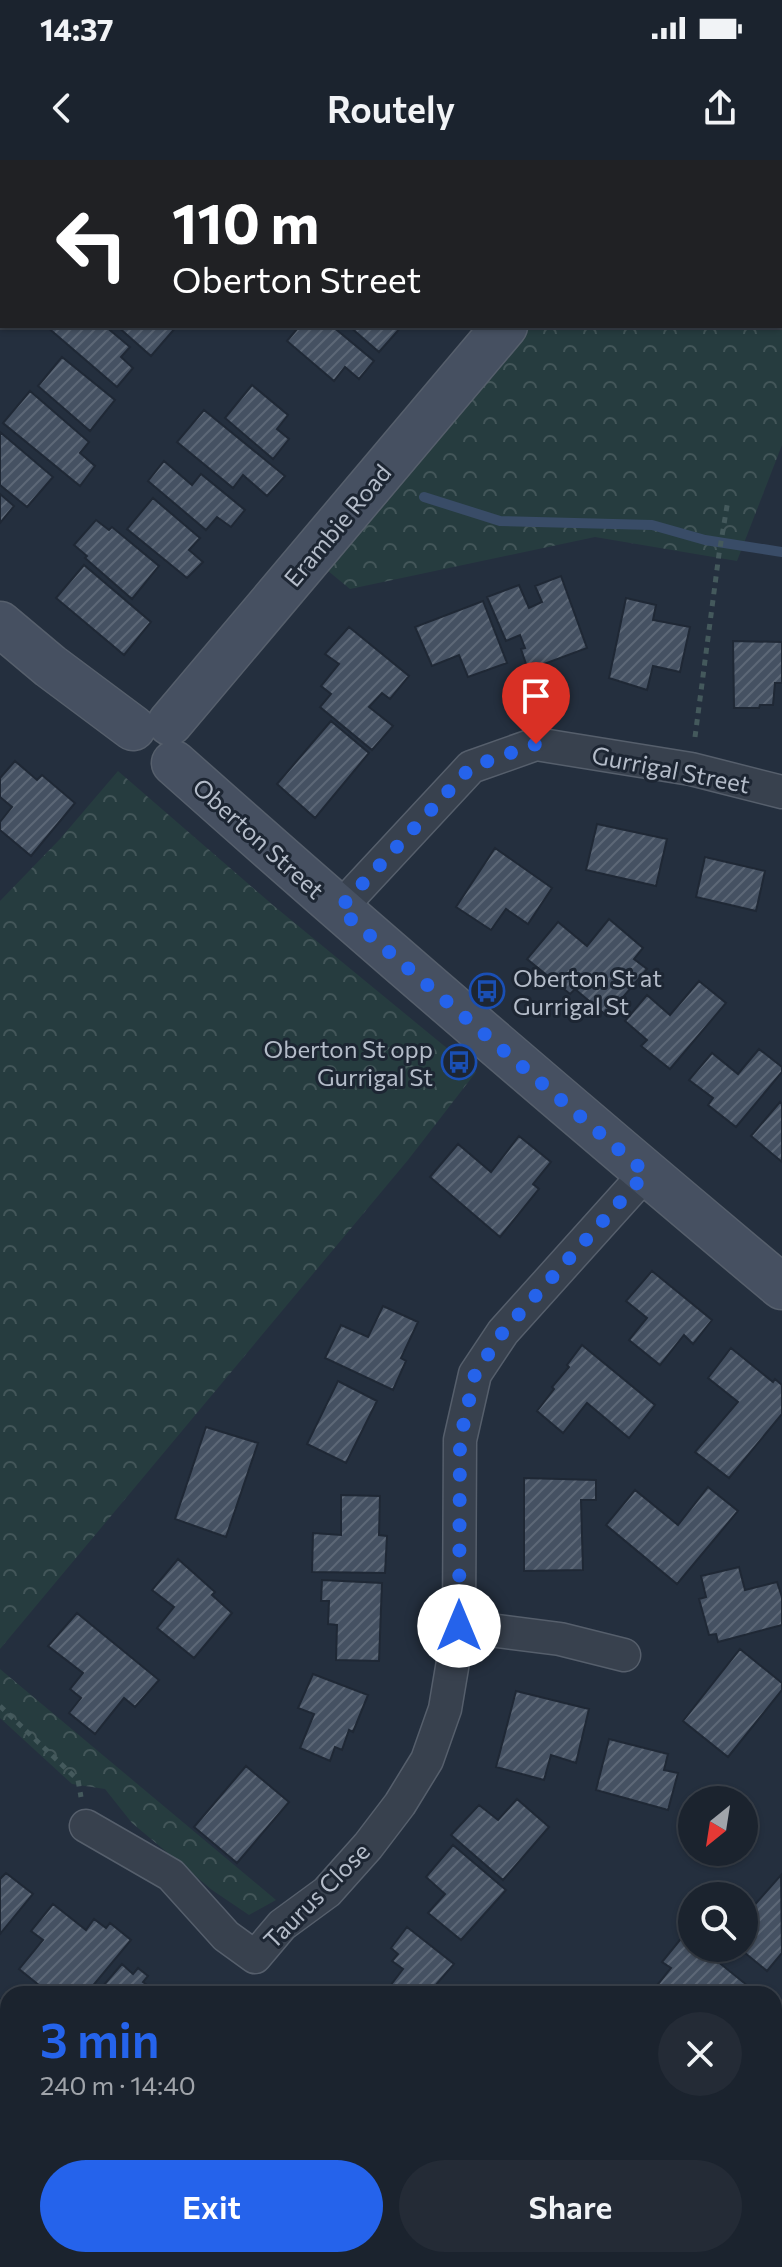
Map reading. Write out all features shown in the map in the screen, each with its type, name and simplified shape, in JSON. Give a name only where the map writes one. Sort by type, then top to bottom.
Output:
[{"type":"street","name":"Erambie Road","points":[[159,738],[503,328]]},
{"type":"street","name":"Oberton Street","points":[[0,624],[50,666],[159,738],[339,909],[782,1287]]},
{"type":"street","name":"Gurrigal Street","points":[[339,909],[471,767],[536,744],[691,769],[782,792]]},
{"type":"street","name":"Taurus Close","points":[[86,1826],[171,1875],[226,1936],[255,1957],[282,1925],[327,1892],[368,1846],[400,1804],[427,1760],[445,1709],[459,1626],[460,1440],[475,1374],[503,1332],[646,1173]]},
{"type":"street","points":[[459,1626],[560,1639],[624,1655]]},
{"type":"path","points":[[691,769],[728,500]]},
{"type":"path","points":[[0,1706],[78,1780],[86,1826]]},
{"type":"green space","points":[[526,328],[782,328],[782,445],[737,561],[595,537],[350,589],[322,566]]},
{"type":"green space","points":[[118,771],[274,906],[476,1072],[408,1160],[0,1649],[0,901],[60,839]]},
{"type":"green space","points":[[0,1669],[276,1900],[249,1915],[212,1890],[132,1823],[105,1789],[72,1784],[0,1718]]},
{"type":"building","points":[[48,328],[107,328],[130,347],[121,357],[133,368],[117,387]]},
{"type":"building","points":[[119,328],[175,328],[151,356]]},
{"type":"building","points":[[334,328],[374,361],[359,379],[345,367],[334,381],[287,341],[297,329]]},
{"type":"building","points":[[351,328],[400,328],[379,352]]},
{"type":"building","points":[[62,357],[115,400],[90,431],[38,386]]},
{"type":"building","points":[[252,385],[288,415],[277,429],[289,439],[273,459],[225,418]]},
{"type":"building","points":[[30,391],[89,442],[80,453],[95,466],[80,486],[3,423]]},
{"type":"building","points":[[204,410],[285,476],[267,496],[243,475],[233,488],[177,442]]},
{"type":"building","points":[[0,432],[53,477],[27,507],[0,485]]},
{"type":"building","points":[[164,461],[192,485],[201,474],[245,510],[231,527],[217,517],[206,530],[148,481]]},
{"type":"building","points":[[0,494],[14,506],[0,523]]},
{"type":"building","points":[[153,498],[200,538],[189,550],[203,562],[187,578],[127,529]]},
{"type":"building","points":[[96,520],[109,530],[112,527],[159,566],[132,599],[74,545]]},
{"type":"building","points":[[84,565],[151,622],[124,655],[56,598]]},
{"type":"building","points":[[561,576],[587,648],[528,670],[520,635],[506,641],[487,597],[519,585],[529,608],[542,602],[535,586]]},
{"type":"building","points":[[626,598],[656,605],[653,620],[690,627],[680,672],[653,666],[647,690],[609,678]]},
{"type":"building","points":[[483,601],[507,663],[468,677],[459,655],[432,666],[415,627]]},
{"type":"building","points":[[349,627],[409,676],[390,699],[382,693],[369,707],[393,726],[372,750],[320,707],[331,694],[321,686],[339,664],[325,654]]},
{"type":"building","points":[[733,641],[782,642],[782,683],[775,683],[773,705],[734,708]]},
{"type":"building","points":[[331,721],[369,753],[315,818],[277,784]]},
{"type":"building","points":[[15,761],[37,780],[42,775],[75,803],[31,856],[0,830],[0,822],[12,807],[0,797],[0,778]]},
{"type":"building","points":[[597,824],[667,839],[656,886],[586,870]]},
{"type":"building","points":[[495,848],[552,888],[528,924],[506,909],[491,930],[456,907]]},
{"type":"building","points":[[705,857],[765,871],[756,911],[696,897]]},
{"type":"building","points":[[609,919],[643,948],[634,959],[647,969],[607,1016],[575,989],[570,994],[527,959],[558,922],[587,946]]},
{"type":"building","points":[[699,981],[726,1003],[670,1069],[641,1046],[647,1040],[625,1021],[647,995],[670,1015]]},
{"type":"building","points":[[759,1049],[782,1067],[782,1072],[736,1127],[708,1105],[713,1098],[689,1080],[712,1053],[738,1074]]},
{"type":"building","points":[[780,1102],[782,1104],[782,1162],[751,1136]]},
{"type":"building","points":[[519,1136],[551,1162],[533,1184],[539,1189],[500,1237],[430,1177],[458,1144],[491,1172]]},
{"type":"building","points":[[652,1271],[712,1320],[693,1344],[684,1335],[660,1365],[629,1340],[647,1318],[626,1301]]},
{"type":"building","points":[[383,1306],[418,1322],[401,1358],[406,1361],[393,1390],[325,1358],[341,1325],[368,1337]]},
{"type":"building","points":[[582,1345],[655,1405],[629,1438],[587,1403],[563,1433],[537,1411]]},
{"type":"building","points":[[731,1348],[773,1382],[775,1379],[782,1385],[782,1414],[729,1478],[695,1452],[738,1402],[708,1378]]},
{"type":"building","points":[[338,1381],[377,1401],[346,1463],[307,1444]]},
{"type":"building","points":[[206,1427],[258,1443],[226,1537],[175,1519]]},
{"type":"building","points":[[524,1478],[596,1480],[596,1500],[581,1500],[583,1570],[524,1571]]},
{"type":"building","points":[[708,1487],[738,1511],[677,1584],[606,1525],[635,1490],[678,1525]]},
{"type":"building","points":[[341,1495],[380,1496],[379,1535],[387,1536],[385,1573],[312,1572],[313,1533],[341,1535]]},
{"type":"building","points":[[178,1559],[215,1592],[212,1595],[232,1613],[194,1658],[157,1628],[174,1607],[152,1590]]},
{"type":"building","points":[[739,1567],[745,1590],[777,1582],[782,1597],[782,1625],[718,1642],[716,1634],[709,1635],[699,1599],[706,1597],[701,1576]]},
{"type":"building","points":[[322,1580],[382,1583],[379,1661],[336,1660],[337,1625],[328,1624],[329,1601],[321,1601]]},
{"type":"building","points":[[77,1613],[159,1680],[135,1707],[124,1698],[95,1734],[69,1713],[81,1698],[70,1689],[83,1673],[48,1646]]},
{"type":"building","points":[[740,1649],[782,1683],[782,1690],[728,1757],[683,1721]]},
{"type":"building","points":[[313,1674],[368,1695],[353,1732],[349,1730],[342,1750],[335,1747],[330,1761],[300,1748],[314,1714],[298,1708]]},
{"type":"building","points":[[516,1691],[589,1709],[576,1763],[551,1755],[544,1780],[496,1767]]},
{"type":"building","points":[[609,1739],[668,1754],[664,1770],[678,1773],[668,1810],[596,1790]]},
{"type":"building","points":[[246,1766],[289,1802],[237,1863],[194,1827]]},
{"type":"building","points":[[517,1799],[549,1827],[503,1880],[451,1835],[479,1805],[498,1820]]},
{"type":"building","points":[[453,1845],[506,1890],[461,1940],[428,1913],[445,1894],[426,1877]]},
{"type":"building","points":[[6,1873],[33,1894],[0,1934],[0,1879]]},
{"type":"building","points":[[781,1875],[782,1953],[767,1971],[756,1962],[758,1901]]},
{"type":"building","points":[[53,1904],[86,1930],[94,1919],[106,1928],[110,1923],[131,1940],[93,1986],[40,1986],[19,1969],[43,1940],[31,1931]]},
{"type":"building","points":[[407,1927],[454,1964],[435,1986],[390,1986],[403,1969],[392,1961],[398,1954],[391,1948]]},
{"type":"building","points":[[678,1942],[678,1962],[718,1962],[748,1986],[656,1986],[671,1968],[662,1962]]},
{"type":"building","points":[[122,1964],[133,1974],[138,1968],[148,1976],[143,1982],[148,1986],[103,1986]]},
{"type":"waterway","points":[[424,497],[500,521],[652,525],[705,540],[782,552]]},
{"type":"place","name":"Oberton St at Gurrigal St","points":[[487,991]]},
{"type":"place","name":"Oberton St opp Gurrigal St","points":[[459,1062]]},
{"type":"route","points":[[459,1626],[460,1440],[475,1374],[503,1332],[646,1173],[339,909],[471,767],[536,744]]}]
